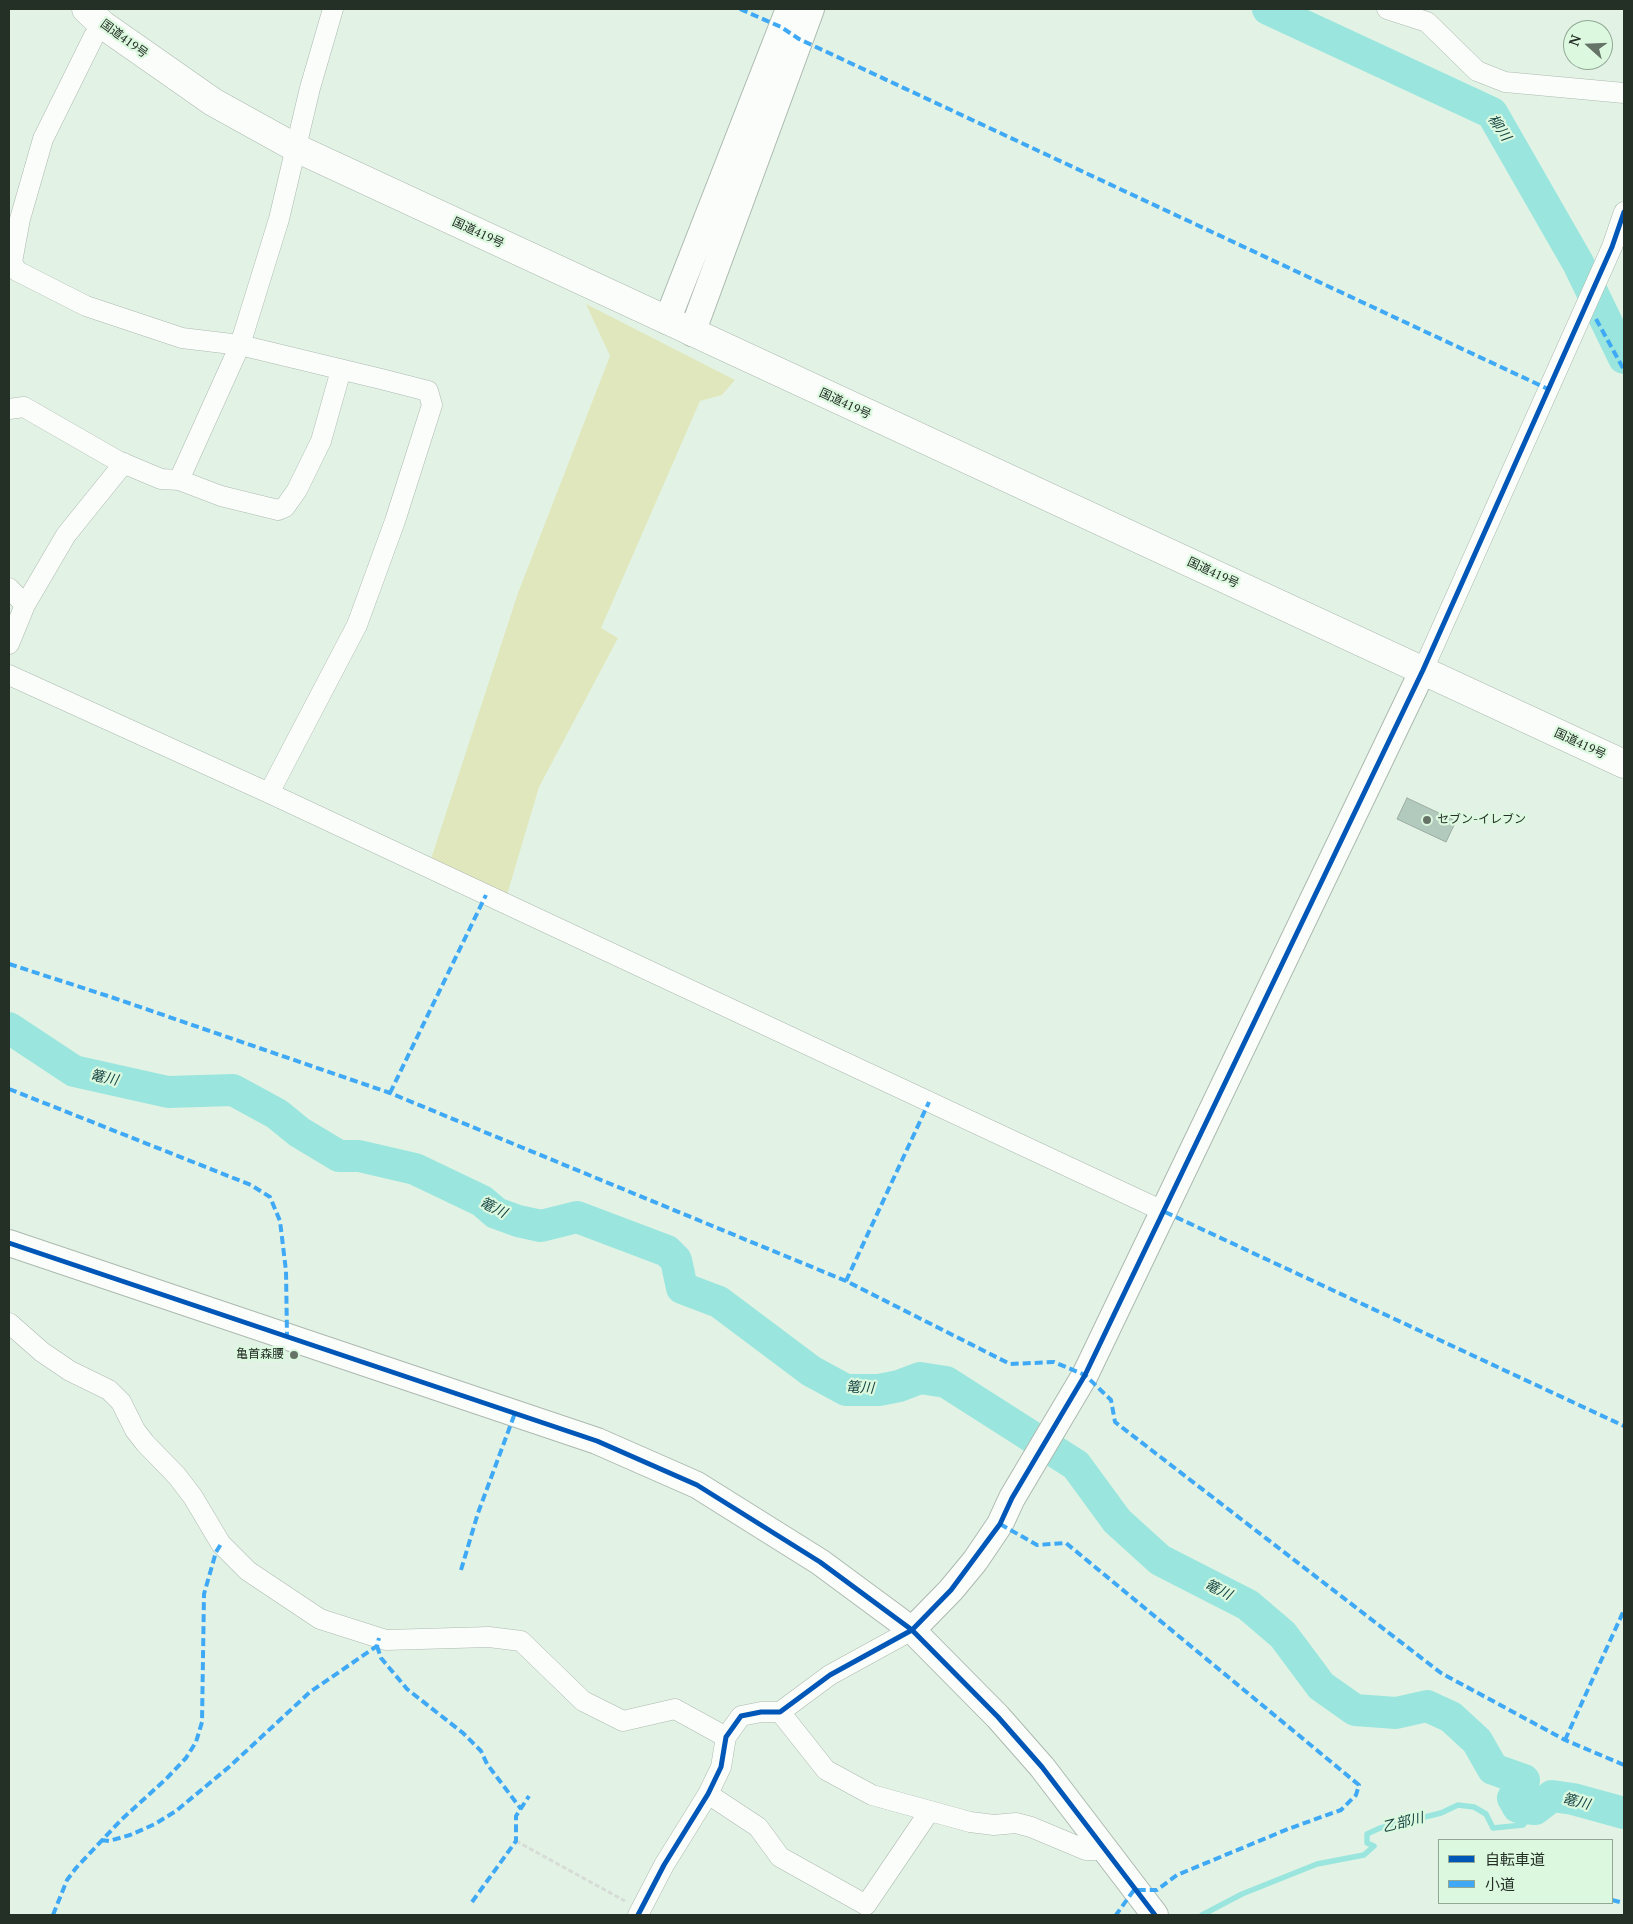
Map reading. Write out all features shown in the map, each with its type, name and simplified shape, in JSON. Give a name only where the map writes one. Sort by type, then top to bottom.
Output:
[{"type":"highway","name":"国道419号","points":[[95,17],[213,102],[296,148],[1624,764]]},
{"type":"street","points":[[179,480],[240,345],[279,219],[310,88],[333,9]]},
{"type":"street","points":[[667,321],[789,9]]},
{"type":"street","points":[[692,333],[811,9]]},
{"type":"street","points":[[1388,9],[1426,22],[1477,70],[1505,82],[1624,93]]},
{"type":"street","points":[[95,17],[94,36],[43,139],[15,216],[12,262],[17,271],[86,306],[182,338],[240,345],[428,391],[432,405],[395,521],[357,626],[269,794]]},
{"type":"street","points":[[640,1913],[664,1865],[708,1794],[721,1767],[726,1737],[741,1716],[761,1712],[780,1712],[830,1675],[912,1630],[951,1590],[975,1561],[1000,1524],[1012,1498],[1085,1375],[1165,1212],[1423,670],[1563,356],[1616,250],[1624,212]]},
{"type":"street","points":[[9,409],[24,407],[124,463],[161,479],[179,480],[255,506],[278,510],[285,507],[297,490],[321,441],[341,370]]},
{"type":"street","points":[[9,644],[25,605],[66,535],[124,463]]},
{"type":"street","points":[[9,588],[25,605]]},
{"type":"street","points":[[9,674],[1165,1212]]},
{"type":"street","points":[[9,1243],[569,1432],[648,1463],[697,1485],[820,1562],[912,1630],[998,1717],[1042,1767],[1150,1909]]},
{"type":"street","points":[[9,1323],[42,1352],[70,1371],[109,1390],[121,1402],[135,1430],[145,1443],[177,1476],[193,1498],[221,1544],[248,1571],[320,1619],[386,1640],[489,1637],[521,1641],[583,1701],[623,1721],[675,1709],[726,1737]]},
{"type":"street","points":[[780,1712],[826,1770],[872,1795],[970,1822],[994,1825],[1016,1823],[1031,1827],[1086,1850],[1104,1850]]},
{"type":"street","points":[[708,1794],[758,1827],[780,1857],[866,1905],[929,1812]]},
{"type":"path","points":[[516,1841],[640,1913]]},
{"type":"green space","points":[[586,304],[735,380],[722,395],[700,401],[601,628],[618,638],[539,787],[506,898],[430,862],[518,593],[610,356]]},
{"type":"building","name":"セブン-イレブン","points":[[1407,798],[1456,821],[1446,842],[1397,819]]},
{"type":"waterway","name":"柳川","points":[[1268,9],[1492,113],[1578,263],[1624,358]]},
{"type":"waterway","name":"篭川","points":[[9,1028],[74,1071],[168,1092],[233,1090],[277,1114],[299,1132],[339,1156],[359,1156],[415,1169],[482,1201],[496,1213],[518,1221],[541,1226],[577,1217],[667,1251],[676,1260],[682,1288],[719,1302],[811,1371],[846,1390],[879,1390],[899,1386],[920,1378],[946,1382],[1076,1465],[1117,1521],[1160,1560],[1248,1605],[1283,1635],[1321,1686],[1355,1710],[1396,1713],[1427,1706],[1451,1717],[1477,1741],[1493,1769],[1524,1780],[1513,1798],[1518,1807],[1535,1809],[1552,1796],[1573,1799],[1624,1813]]},
{"type":"waterway","name":"乙部川","points":[[1202,1915],[1242,1894],[1317,1864],[1364,1855],[1374,1846],[1367,1843],[1367,1834],[1380,1828],[1441,1813],[1458,1805],[1474,1807],[1486,1814],[1493,1828],[1523,1825],[1535,1809]]},
{"type":"marked path","points":[[740,9],[781,27],[799,39],[1548,389]]},
{"type":"marked path","points":[[1596,319],[1624,370]]},
{"type":"marked path","points":[[390,1093],[486,895]]},
{"type":"marked path","points":[[9,964],[390,1093],[846,1281],[1010,1364],[1054,1362],[1085,1375],[1111,1400],[1115,1422],[1441,1673],[1565,1740],[1624,1765]]},
{"type":"marked path","points":[[9,1089],[251,1185],[270,1197],[280,1221],[286,1271],[287,1336]]},
{"type":"marked path","points":[[846,1281],[929,1102]]},
{"type":"marked path","points":[[1165,1212],[1624,1426]]},
{"type":"marked path","points":[[461,1570],[478,1513],[515,1413]]},
{"type":"marked path","points":[[1000,1524],[1037,1545],[1066,1543],[1359,1785],[1356,1795],[1341,1810],[1288,1829],[1177,1875],[1157,1890],[1134,1890],[1116,1915]]},
{"type":"marked path","points":[[53,1915],[67,1880],[76,1868],[121,1820],[166,1779],[186,1758],[196,1742],[202,1722],[204,1594],[216,1552],[221,1544]]},
{"type":"marked path","points":[[1565,1740],[1624,1610]]},
{"type":"marked path","points":[[101,1840],[109,1841],[130,1835],[155,1824],[176,1811],[229,1767],[310,1692],[377,1646],[379,1638]]},
{"type":"marked path","points":[[377,1646],[381,1658],[407,1689],[463,1733],[481,1751],[487,1764],[521,1809]]},
{"type":"marked path","points":[[472,1902],[516,1841],[516,1816],[529,1796]]},
{"type":"marked path","points":[[1613,1900],[1624,1903]]},
{"type":"cycle path","points":[[638,1915],[664,1865],[708,1794],[721,1767],[726,1737],[741,1716],[761,1712],[780,1712],[830,1675],[912,1630],[951,1590],[1000,1524],[1012,1498],[1085,1375],[1423,670],[1612,247],[1624,212]]},
{"type":"cycle path","points":[[9,1243],[597,1441],[697,1485],[820,1562],[912,1630],[998,1717],[1042,1767],[1155,1915]]},
{"type":"place","name":"セブン-イレブン","points":[[1427,820]]},
{"type":"place","name":"亀首森腰","points":[[294,1355]]}]
